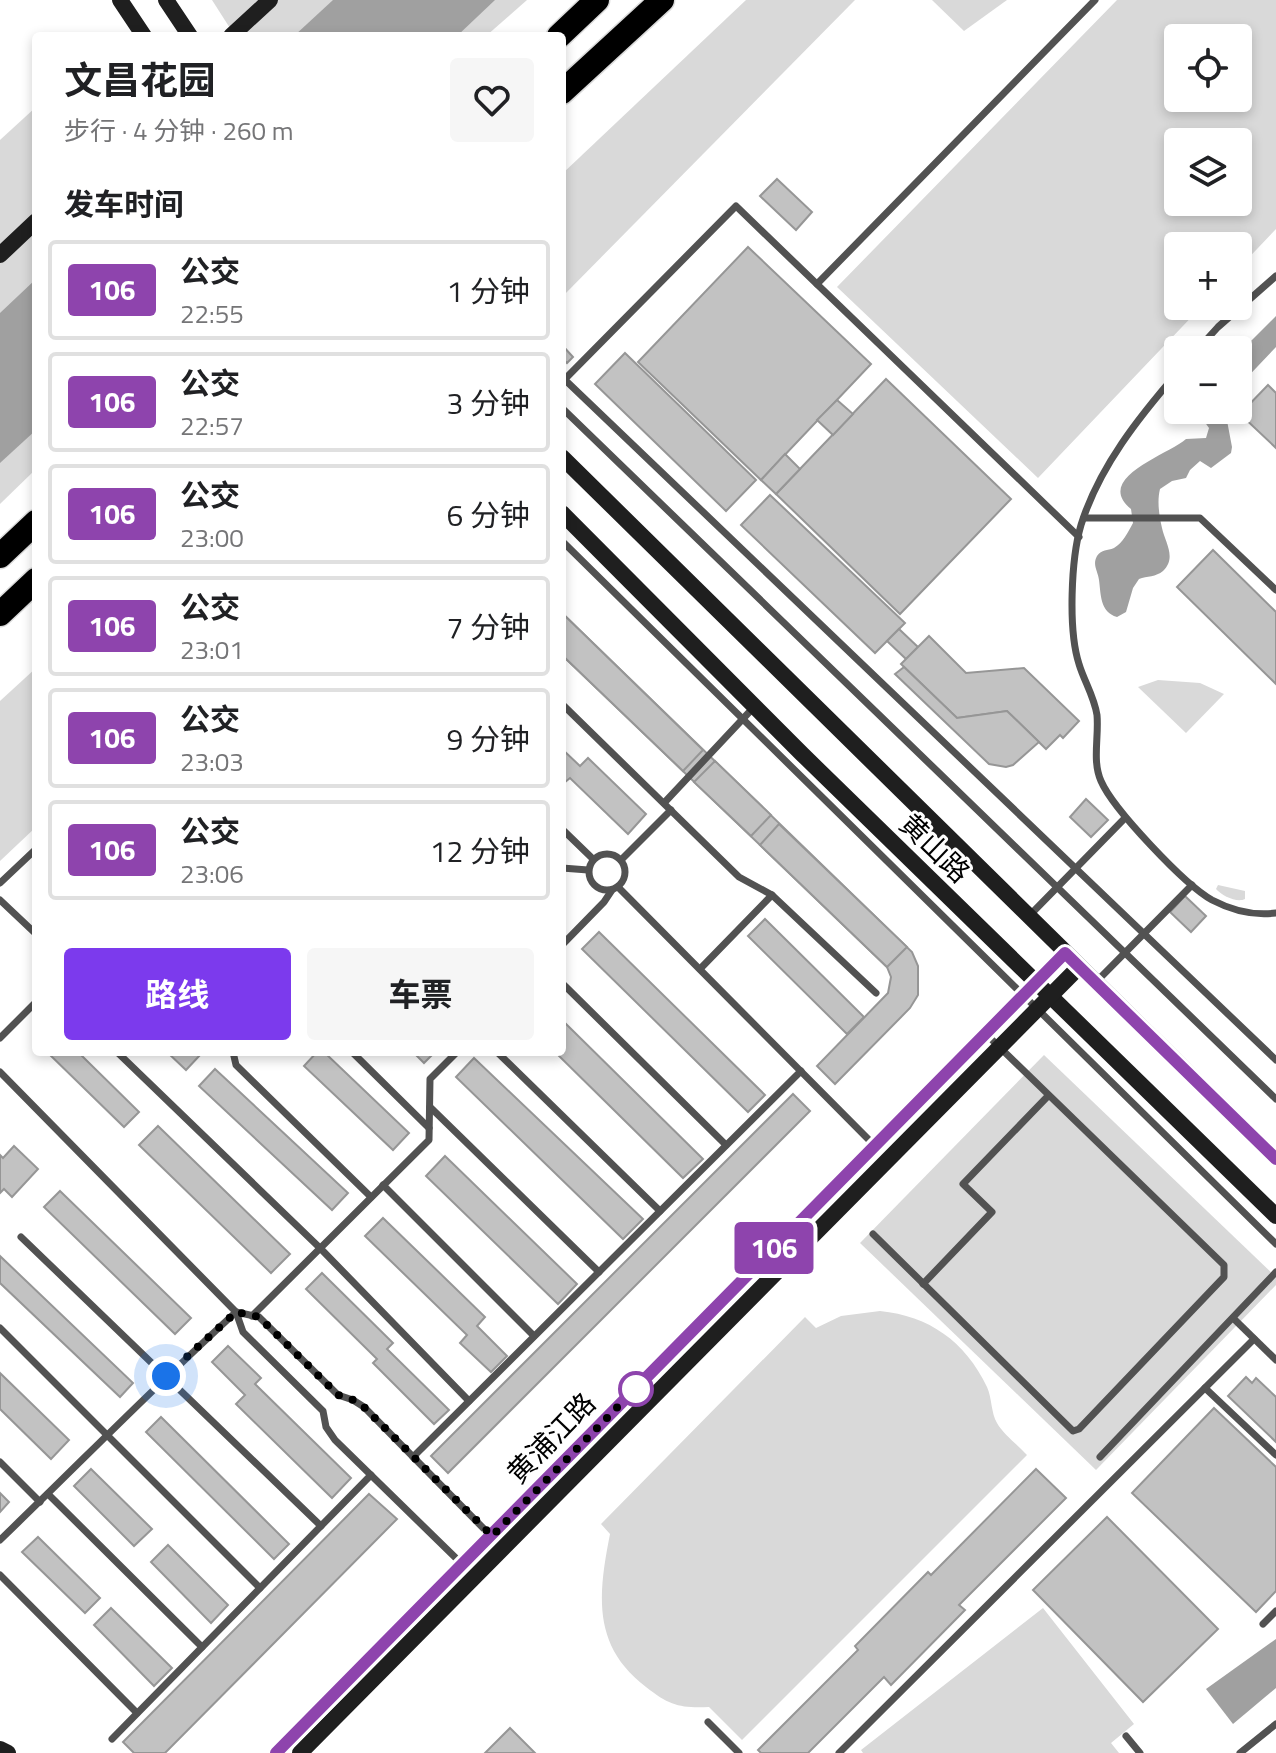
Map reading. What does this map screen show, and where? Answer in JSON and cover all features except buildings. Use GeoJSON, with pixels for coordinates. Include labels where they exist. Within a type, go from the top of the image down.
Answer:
{"type":"FeatureCollection","features":[{"type":"Feature","properties":{"kind":"highway"},"geometry":{"type":"LineString","coordinates":[[563,32],[597,0]]}},
{"type":"Feature","properties":{"kind":"highway"},"geometry":{"type":"LineString","coordinates":[[566,88],[662,0]]}},
{"type":"Feature","properties":{"kind":"highway"},"geometry":{"type":"LineString","coordinates":[[0,556],[32,526]]}},
{"type":"Feature","properties":{"kind":"highway"},"geometry":{"type":"LineString","coordinates":[[0,614],[32,584]]}},
{"type":"Feature","properties":{"kind":"street"},"geometry":{"type":"LineString","coordinates":[[120,0],[141,32]]}},
{"type":"Feature","properties":{"kind":"street"},"geometry":{"type":"LineString","coordinates":[[166,0],[187,32]]}},
{"type":"Feature","properties":{"kind":"street"},"geometry":{"type":"LineString","coordinates":[[235,32],[270,0]]}},
{"type":"Feature","properties":{"kind":"street"},"geometry":{"type":"LineString","coordinates":[[0,255],[32,225]]}},
{"type":"Feature","properties":{"kind":"street","name":"黄山路"},"geometry":{"type":"LineString","coordinates":[[566,461],[1276,1159]]}},
{"type":"Feature","properties":{"kind":"street","name":"黄山路"},"geometry":{"type":"LineString","coordinates":[[566,517],[754,707],[1276,1216]]}},
{"type":"Feature","properties":{"kind":"street","name":"黄浦江路"},"geometry":{"type":"LineString","coordinates":[[276,1753],[1065,953]]}},
{"type":"Feature","properties":{"kind":"street","name":"黄浦江路"},"geometry":{"type":"LineString","coordinates":[[300,1753],[1079,967]]}},
{"type":"Feature","properties":{"kind":"street"},"geometry":{"type":"LineString","coordinates":[[0,1749],[8,1753]]}},
{"type":"Feature","properties":{"kind":"lane"},"geometry":{"type":"LineString","coordinates":[[817,284],[1095,0]]}},
{"type":"Feature","properties":{"kind":"lane"},"geometry":{"type":"LineString","coordinates":[[566,375],[736,206],[1079,537]]}},
{"type":"Feature","properties":{"kind":"lane"},"geometry":{"type":"LineString","coordinates":[[1210,336],[1276,276]]}},
{"type":"Feature","properties":{"kind":"lane"},"geometry":{"type":"LineString","coordinates":[[566,381],[1276,1060]]}},
{"type":"Feature","properties":{"kind":"lane"},"geometry":{"type":"LineString","coordinates":[[1164,389],[1120,444],[1093,494],[1079,537],[1073,582],[1073,630],[1079,664],[1093,696],[1096,713],[1099,779],[1125,818],[1209,898],[1254,915],[1276,913]]}},
{"type":"Feature","properties":{"kind":"lane"},"geometry":{"type":"LineString","coordinates":[[566,412],[1276,1099]]}},
{"type":"Feature","properties":{"kind":"lane"},"geometry":{"type":"LineString","coordinates":[[1084,518],[1200,518],[1276,590]]}},
{"type":"Feature","properties":{"kind":"lane"},"geometry":{"type":"LineString","coordinates":[[566,545],[1276,1244]]}},
{"type":"Feature","properties":{"kind":"lane"},"geometry":{"type":"LineString","coordinates":[[664,803],[754,707]]}},
{"type":"Feature","properties":{"kind":"lane"},"geometry":{"type":"LineString","coordinates":[[566,708],[739,877],[772,895],[876,993]]}},
{"type":"Feature","properties":{"kind":"lane"},"geometry":{"type":"LineString","coordinates":[[621,860],[671,810]]}},
{"type":"Feature","properties":{"kind":"lane"},"geometry":{"type":"LineString","coordinates":[[1028,917],[1125,818]]}},
{"type":"Feature","properties":{"kind":"lane"},"geometry":{"type":"LineString","coordinates":[[566,833],[593,859]]}},
{"type":"Feature","properties":{"kind":"lane"},"geometry":{"type":"LineString","coordinates":[[0,883],[32,853]]}},
{"type":"Feature","properties":{"kind":"lane"},"geometry":{"type":"LineString","coordinates":[[566,941],[604,902],[615,888],[625,877],[621,860],[610,854],[593,859],[588,870],[595,886],[615,888],[874,1145]]}},
{"type":"Feature","properties":{"kind":"lane"},"geometry":{"type":"LineString","coordinates":[[566,868],[588,870]]}},
{"type":"Feature","properties":{"kind":"lane"},"geometry":{"type":"LineString","coordinates":[[1096,983],[1192,885]]}},
{"type":"Feature","properties":{"kind":"lane"},"geometry":{"type":"LineString","coordinates":[[700,969],[772,895]]}},
{"type":"Feature","properties":{"kind":"lane"},"geometry":{"type":"LineString","coordinates":[[0,900],[32,930]]}},
{"type":"Feature","properties":{"kind":"lane"},"geometry":{"type":"LineString","coordinates":[[566,987],[726,1145]]}},
{"type":"Feature","properties":{"kind":"lane"},"geometry":{"type":"LineString","coordinates":[[0,1038],[32,1006]]}},
{"type":"Feature","properties":{"kind":"lane"},"geometry":{"type":"LineString","coordinates":[[873,1234],[1073,1431],[1079,1429],[1224,1277],[1224,1265],[985,1033]]}},
{"type":"Feature","properties":{"kind":"lane"},"geometry":{"type":"LineString","coordinates":[[121,1056],[320,1248],[469,1401]]}},
{"type":"Feature","properties":{"kind":"lane"},"geometry":{"type":"LineString","coordinates":[[234,1056],[236,1065],[371,1197]]}},
{"type":"Feature","properties":{"kind":"lane"},"geometry":{"type":"LineString","coordinates":[[356,1056],[429,1128]]}},
{"type":"Feature","properties":{"kind":"lane"},"geometry":{"type":"LineString","coordinates":[[252,1316],[429,1140],[430,1079],[453,1056]]}},
{"type":"Feature","properties":{"kind":"lane"},"geometry":{"type":"LineString","coordinates":[[501,1056],[660,1211]]}},
{"type":"Feature","properties":{"kind":"lane"},"geometry":{"type":"LineString","coordinates":[[413,1457],[801,1071]]}},
{"type":"Feature","properties":{"kind":"lane"},"geometry":{"type":"LineString","coordinates":[[0,1072],[236,1312],[243,1332],[323,1411],[326,1427],[335,1440],[463,1565]]}},
{"type":"Feature","properties":{"kind":"lane"},"geometry":{"type":"LineString","coordinates":[[923,1284],[992,1212],[963,1184],[1048,1096]]}},
{"type":"Feature","properties":{"kind":"lane"},"geometry":{"type":"LineString","coordinates":[[430,1107],[599,1272]]}},
{"type":"Feature","properties":{"kind":"lane"},"geometry":{"type":"LineString","coordinates":[[383,1185],[534,1336]]}},
{"type":"Feature","properties":{"kind":"lane"},"geometry":{"type":"LineString","coordinates":[[21,1237],[321,1526]]}},
{"type":"Feature","properties":{"kind":"lane"},"geometry":{"type":"LineString","coordinates":[[1100,1457],[1276,1272]]}},
{"type":"Feature","properties":{"kind":"lane"},"geometry":{"type":"LineString","coordinates":[[236,1312],[259,1317],[338,1395],[364,1407],[492,1536]]}},
{"type":"Feature","properties":{"kind":"lane"},"geometry":{"type":"LineString","coordinates":[[0,1540],[166,1376],[236,1312]]}},
{"type":"Feature","properties":{"kind":"lane"},"geometry":{"type":"LineString","coordinates":[[1233,1318],[1276,1360]]}},
{"type":"Feature","properties":{"kind":"lane"},"geometry":{"type":"LineString","coordinates":[[0,1328],[260,1588]]}},
{"type":"Feature","properties":{"kind":"lane"},"geometry":{"type":"LineString","coordinates":[[840,1753],[1254,1339]]}},
{"type":"Feature","properties":{"kind":"lane"},"geometry":{"type":"LineString","coordinates":[[1205,1388],[1276,1455]]}},
{"type":"Feature","properties":{"kind":"lane"},"geometry":{"type":"LineString","coordinates":[[0,1462],[40,1502]]}},
{"type":"Feature","properties":{"kind":"lane"},"geometry":{"type":"LineString","coordinates":[[112,1739],[371,1475]]}},
{"type":"Feature","properties":{"kind":"lane"},"geometry":{"type":"LineString","coordinates":[[48,1494],[202,1647]]}},
{"type":"Feature","properties":{"kind":"lane"},"geometry":{"type":"LineString","coordinates":[[0,1575],[137,1713]]}},
{"type":"Feature","properties":{"kind":"lane"},"geometry":{"type":"LineString","coordinates":[[1263,1624],[1276,1611]]}},
{"type":"Feature","properties":{"kind":"lane"},"geometry":{"type":"LineString","coordinates":[[708,1722],[739,1753]]}},
{"type":"Feature","properties":{"kind":"lane"},"geometry":{"type":"LineString","coordinates":[[1240,1753],[1276,1724]]}},
{"type":"Feature","properties":{"kind":"lane"},"geometry":{"type":"LineString","coordinates":[[1126,1736],[1140,1753]]}},
{"type":"Feature","properties":{"kind":"shaded area"},"geometry":{"type":"Polygon","coordinates":[[[212,0],[527,0],[491,32],[232,32],[212,0]]]}},
{"type":"Feature","properties":{"kind":"shaded area"},"geometry":{"type":"Polygon","coordinates":[[[333,0],[495,0],[461,32],[298,32],[333,0]]]}},
{"type":"Feature","properties":{"kind":"shaded area"},"geometry":{"type":"Polygon","coordinates":[[[746,0],[855,0],[566,293],[566,170],[746,0]]]}},
{"type":"Feature","properties":{"kind":"shaded area"},"geometry":{"type":"Polygon","coordinates":[[[932,0],[1007,0],[964,31],[932,0]]]}},
{"type":"Feature","properties":{"kind":"shaded area"},"geometry":{"type":"Polygon","coordinates":[[[1117,0],[1276,0],[1276,229],[1252,254],[1252,232],[1164,232],[1164,320],[1189,320],[1173,336],[1164,336],[1164,346],[1038,478],[837,287],[1117,0]]]}},
{"type":"Feature","properties":{"kind":"shaded area"},"geometry":{"type":"Polygon","coordinates":[[[32,111],[32,473],[0,504],[0,140],[32,111]]]}},
{"type":"Feature","properties":{"kind":"shaded area"},"geometry":{"type":"Polygon","coordinates":[[[32,283],[32,434],[0,463],[0,313],[32,283]]]}},
{"type":"Feature","properties":{"kind":"shaded area"},"geometry":{"type":"Polygon","coordinates":[[[1276,316],[1276,347],[1252,372],[1252,340],[1276,316]]]}},
{"type":"Feature","properties":{"kind":"shaded area"},"geometry":{"type":"Polygon","coordinates":[[[1206,424],[1228,424],[1231,453],[1211,468],[1200,461],[1186,478],[1172,481],[1160,489],[1159,513],[1169,561],[1160,573],[1139,579],[1126,612],[1117,617],[1111,615],[1102,602],[1095,562],[1101,552],[1120,543],[1133,523],[1131,509],[1122,498],[1121,487],[1138,468],[1186,439],[1206,438],[1209,428],[1206,424]]]}},
{"type":"Feature","properties":{"kind":"shaded area"},"geometry":{"type":"Polygon","coordinates":[[[32,672],[32,831],[0,861],[0,701],[32,672]]]}},
{"type":"Feature","properties":{"kind":"shaded area"},"geometry":{"type":"Polygon","coordinates":[[[1158,680],[1200,683],[1224,694],[1186,733],[1138,687],[1158,680]]]}},
{"type":"Feature","properties":{"kind":"shaded area"},"geometry":{"type":"Polygon","coordinates":[[[1218,885],[1245,891],[1245,899],[1226,896],[1216,889],[1218,885]]]}},
{"type":"Feature","properties":{"kind":"shaded area"},"geometry":{"type":"Polygon","coordinates":[[[1044,1055],[1276,1277],[1276,1285],[1096,1470],[860,1243],[1044,1055]]]}},
{"type":"Feature","properties":{"kind":"shaded area"},"geometry":{"type":"Polygon","coordinates":[[[880,1311],[930,1325],[956,1344],[968,1356],[987,1387],[997,1423],[1027,1455],[742,1740],[709,1707],[676,1704],[654,1693],[628,1671],[616,1654],[603,1618],[603,1578],[610,1534],[601,1524],[805,1317],[816,1328],[841,1316],[880,1311]]]}},
{"type":"Feature","properties":{"kind":"shaded area"},"geometry":{"type":"Polygon","coordinates":[[[1043,1608],[1134,1724],[1111,1743],[1119,1753],[863,1753],[861,1750],[1043,1608]]]}},
{"type":"Feature","properties":{"kind":"shaded area"},"geometry":{"type":"Polygon","coordinates":[[[1276,1639],[1276,1688],[1233,1724],[1206,1689],[1276,1639]]]}},
{"type":"Feature","properties":{"kind":"bus line","name":"106"},"geometry":{"type":"LineString","coordinates":[[276,1753],[1065,953],[1276,1159]]}},
{"type":"Feature","properties":{"kind":"route"},"geometry":{"type":"LineString","coordinates":[[166,1376],[236,1312],[259,1317],[338,1395],[364,1407],[492,1536],[640,1384],[636,1389]]}}]}
